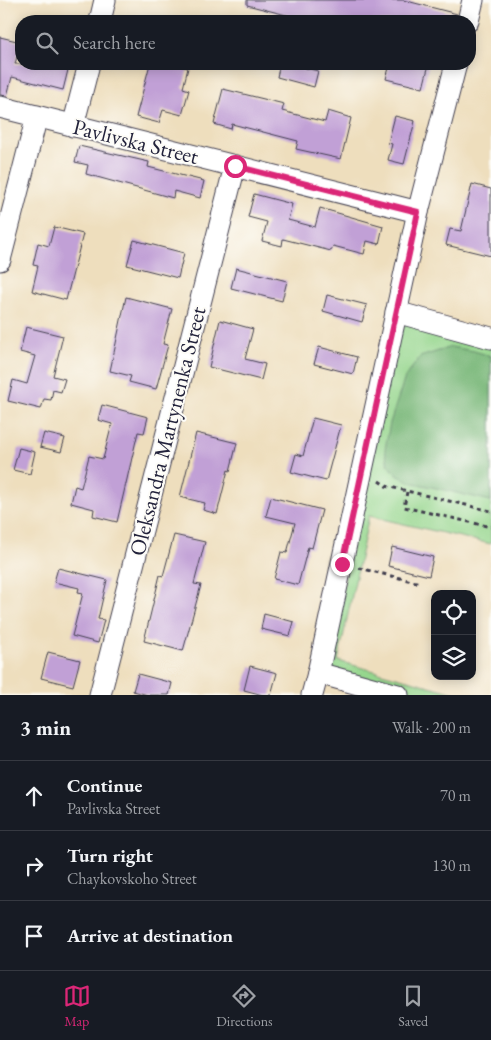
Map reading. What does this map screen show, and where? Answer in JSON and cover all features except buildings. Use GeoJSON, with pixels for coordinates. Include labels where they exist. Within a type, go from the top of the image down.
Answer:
{"type":"FeatureCollection","features":[{"type":"Feature","properties":{"kind":"street"},"geometry":{"type":"LineString","coordinates":[[101,15],[105,0]]}},
{"type":"Feature","properties":{"kind":"street"},"geometry":{"type":"LineString","coordinates":[[469,15],[473,0]]}},
{"type":"Feature","properties":{"kind":"street"},"geometry":{"type":"LineString","coordinates":[[73,126],[87,70]]}},
{"type":"Feature","properties":{"kind":"street"},"geometry":{"type":"LineString","coordinates":[[312,695],[418,212],[454,70]]}},
{"type":"Feature","properties":{"kind":"street","name":"Pavlivska Street"},"geometry":{"type":"LineString","coordinates":[[0,107],[418,212]]}},
{"type":"Feature","properties":{"kind":"street"},"geometry":{"type":"LineString","coordinates":[[0,260],[36,116]]}},
{"type":"Feature","properties":{"kind":"street","name":"Oleksandra Martynenka Street"},"geometry":{"type":"LineString","coordinates":[[100,695],[235,166]]}},
{"type":"Feature","properties":{"kind":"street"},"geometry":{"type":"LineString","coordinates":[[396,312],[491,338]]}},
{"type":"Feature","properties":{"kind":"street"},"geometry":{"type":"LineString","coordinates":[[318,673],[398,695]]}},
{"type":"Feature","properties":{"kind":"path"},"geometry":{"type":"LineString","coordinates":[[362,468],[386,486],[491,511]]}},
{"type":"Feature","properties":{"kind":"path"},"geometry":{"type":"LineString","coordinates":[[407,492],[404,507],[491,527]]}},
{"type":"Feature","properties":{"kind":"path"},"geometry":{"type":"LineString","coordinates":[[342,564],[420,583]]}},
{"type":"Feature","properties":{"kind":"green space"},"geometry":{"type":"Polygon","coordinates":[[[401,319],[491,344],[491,544],[369,516],[338,661],[462,695],[417,695],[325,670],[401,319]]]}},
{"type":"Feature","properties":{"kind":"green space"},"geometry":{"type":"Polygon","coordinates":[[[451,347],[491,356],[491,501],[410,482],[397,475],[388,465],[385,449],[390,423],[405,377],[420,357],[451,347]]]}},
{"type":"Feature","properties":{"kind":"route"},"geometry":{"type":"LineString","coordinates":[[235,166],[418,212],[342,564]]}}]}
